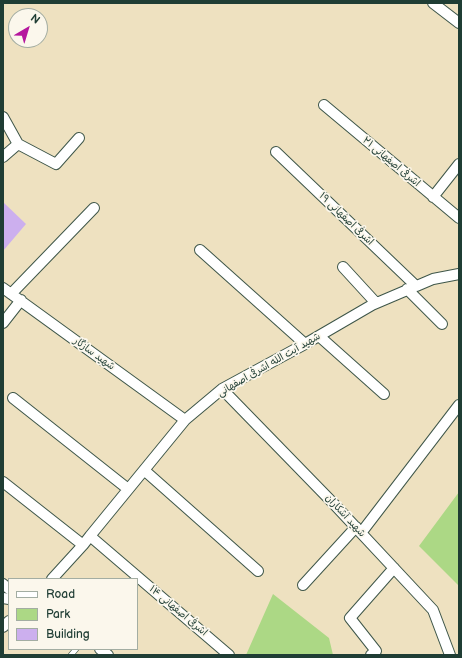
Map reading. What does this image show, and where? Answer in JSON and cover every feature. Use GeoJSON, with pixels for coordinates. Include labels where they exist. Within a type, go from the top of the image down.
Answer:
{"type":"FeatureCollection","features":[{"type":"Feature","properties":{"kind":"street"},"geometry":{"type":"LineString","coordinates":[[433,3],[459,23]]}},
{"type":"Feature","properties":{"kind":"street","name":"اشرفی اصفهانی ۲۱"},"geometry":{"type":"LineString","coordinates":[[324,105],[459,218]]}},
{"type":"Feature","properties":{"kind":"street"},"geometry":{"type":"LineString","coordinates":[[3,117],[18,144],[56,164],[79,138]]}},
{"type":"Feature","properties":{"kind":"street"},"geometry":{"type":"LineString","coordinates":[[3,157],[18,144]]}},
{"type":"Feature","properties":{"kind":"street","name":"اشرفی اصفهانی ۱۹"},"geometry":{"type":"LineString","coordinates":[[276,152],[412,288],[442,324]]}},
{"type":"Feature","properties":{"kind":"street"},"geometry":{"type":"LineString","coordinates":[[433,197],[459,164]]}},
{"type":"Feature","properties":{"kind":"street"},"geometry":{"type":"LineString","coordinates":[[7,291],[94,208]]}},
{"type":"Feature","properties":{"kind":"street"},"geometry":{"type":"LineString","coordinates":[[200,250],[305,344]]}},
{"type":"Feature","properties":{"kind":"street"},"geometry":{"type":"LineString","coordinates":[[343,267],[376,303]]}},
{"type":"Feature","properties":{"kind":"street","name":"شهید آیت الله اشرفی اصفهانی"},"geometry":{"type":"LineString","coordinates":[[53,578],[83,545],[185,420],[222,389],[376,303],[433,279],[459,274]]}},
{"type":"Feature","properties":{"kind":"street","name":"شهید سازگار"},"geometry":{"type":"LineString","coordinates":[[7,291],[185,420]]}},
{"type":"Feature","properties":{"kind":"street"},"geometry":{"type":"LineString","coordinates":[[3,323],[20,300]]}},
{"type":"Feature","properties":{"kind":"street"},"geometry":{"type":"LineString","coordinates":[[319,336],[384,394]]}},
{"type":"Feature","properties":{"kind":"street","name":"شهید آشکاران"},"geometry":{"type":"LineString","coordinates":[[222,389],[334,503],[433,610],[450,655]]}},
{"type":"Feature","properties":{"kind":"street"},"geometry":{"type":"LineString","coordinates":[[14,398],[128,489]]}},
{"type":"Feature","properties":{"kind":"street"},"geometry":{"type":"LineString","coordinates":[[303,585],[358,530],[459,405]]}},
{"type":"Feature","properties":{"kind":"street"},"geometry":{"type":"LineString","coordinates":[[144,470],[258,571]]}},
{"type":"Feature","properties":{"kind":"street"},"geometry":{"type":"LineString","coordinates":[[3,482],[83,545]]}},
{"type":"Feature","properties":{"kind":"street","name":"اشرفی اصفهانی ۱۴"},"geometry":{"type":"LineString","coordinates":[[90,536],[229,655]]}},
{"type":"Feature","properties":{"kind":"street"},"geometry":{"type":"LineString","coordinates":[[371,655],[376,651],[350,618],[394,568]]}},
{"type":"Feature","properties":{"kind":"green space"},"geometry":{"type":"Polygon","coordinates":[[[459,492],[459,586],[419,546],[459,492]]]}},
{"type":"Feature","properties":{"kind":"green space"},"geometry":{"type":"Polygon","coordinates":[[[273,594],[329,638],[333,655],[246,655],[273,594]]]}},
{"type":"Feature","properties":{"kind":"building"},"geometry":{"type":"Polygon","coordinates":[[[3,202],[26,224],[3,251],[3,202]]]}}]}
